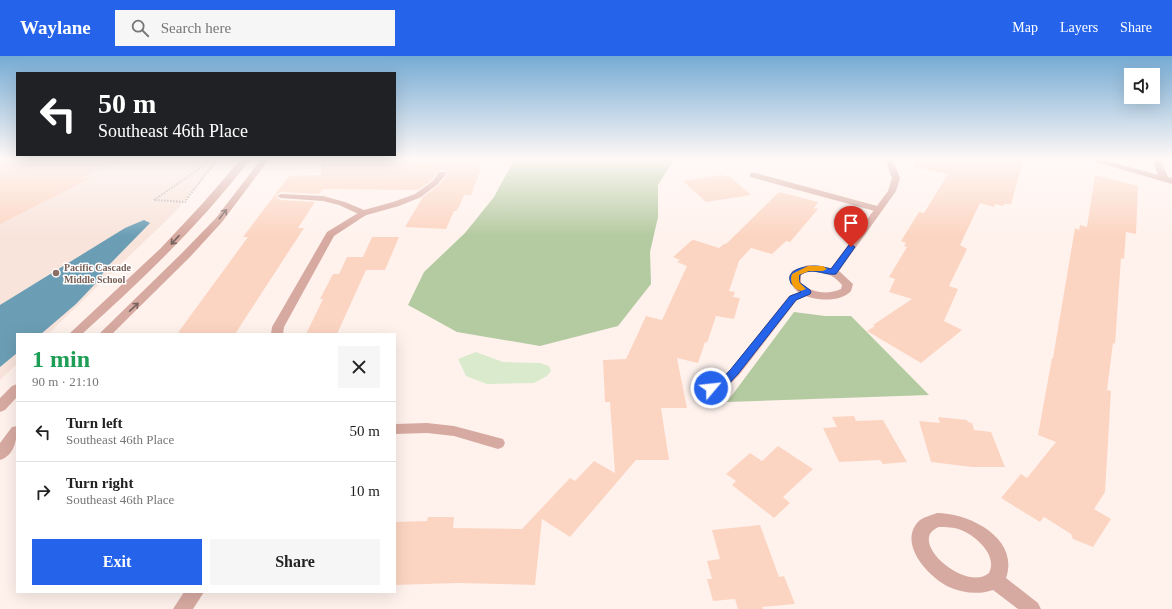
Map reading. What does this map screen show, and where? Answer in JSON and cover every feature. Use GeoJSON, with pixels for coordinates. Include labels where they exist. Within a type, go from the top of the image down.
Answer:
{"type":"FeatureCollection","features":[{"type":"Feature","properties":{"kind":"street"},"geometry":{"type":"LineString","coordinates":[[76,333],[168,248],[225,184]]}},
{"type":"Feature","properties":{"kind":"street"},"geometry":{"type":"LineString","coordinates":[[106,333],[141,301],[219,220],[246,184]]}},
{"type":"Feature","properties":{"kind":"street"},"geometry":{"type":"LineString","coordinates":[[834,272],[892,191],[894,184]]}},
{"type":"Feature","properties":{"kind":"street"},"geometry":{"type":"LineString","coordinates":[[277,333],[278,328],[330,234],[363,213]]}},
{"type":"Feature","properties":{"kind":"street"},"geometry":{"type":"LineString","coordinates":[[816,268],[834,272],[845,281],[847,286],[846,291],[841,294],[825,297],[807,292],[796,283],[794,278],[801,270],[816,268]]}},
{"type":"Feature","properties":{"kind":"street"},"geometry":{"type":"LineString","coordinates":[[0,407],[16,390]]}},
{"type":"Feature","properties":{"kind":"street"},"geometry":{"type":"LineString","coordinates":[[396,429],[427,428],[454,431],[498,443]]}},
{"type":"Feature","properties":{"kind":"street"},"geometry":{"type":"LineString","coordinates":[[0,454],[16,432]]}},
{"type":"Feature","properties":{"kind":"street"},"geometry":{"type":"LineString","coordinates":[[938,520],[951,520],[967,525],[981,533],[993,545],[1000,558],[1001,570],[996,580],[984,585],[970,585],[952,580],[938,570],[926,558],[920,545],[921,534],[927,525],[938,520]]}},
{"type":"Feature","properties":{"kind":"street"},"geometry":{"type":"LineString","coordinates":[[996,580],[1032,609]]}},
{"type":"Feature","properties":{"kind":"street"},"geometry":{"type":"LineString","coordinates":[[182,609],[194,593]]}},
{"type":"Feature","properties":{"kind":"lane"},"geometry":{"type":"LineString","coordinates":[[281,196],[329,198],[339,201],[363,213],[407,200],[425,191],[435,184]]}},
{"type":"Feature","properties":{"kind":"lane"},"geometry":{"type":"LineString","coordinates":[[785,184],[878,209]]}},
{"type":"Feature","properties":{"kind":"lane"},"geometry":{"type":"LineString","coordinates":[[711,388],[722,385],[735,372],[793,298],[807,292]]}},
{"type":"Feature","properties":{"kind":"path"},"geometry":{"type":"LineString","coordinates":[[177,184],[154,200],[185,202],[199,184]]}},
{"type":"Feature","properties":{"kind":"shaded area","name":"Pacific Cascade Middle School"},"geometry":{"type":"Polygon","coordinates":[[[0,184],[199,184],[175,212],[49,333],[16,333],[16,365],[0,380],[0,184]]]}},
{"type":"Feature","properties":{"kind":"green space"},"geometry":{"type":"Polygon","coordinates":[[[501,184],[659,184],[658,217],[650,252],[651,284],[618,326],[540,346],[457,332],[408,305],[424,272],[465,233],[494,197],[501,184]]]}},
{"type":"Feature","properties":{"kind":"green space"},"geometry":{"type":"Polygon","coordinates":[[[794,312],[825,316],[851,316],[929,395],[727,402],[794,312]]]}},
{"type":"Feature","properties":{"kind":"green space"},"geometry":{"type":"Polygon","coordinates":[[[476,352],[503,362],[540,363],[549,366],[551,371],[547,376],[534,383],[487,384],[466,376],[458,359],[476,352]]]}},
{"type":"Feature","properties":{"kind":"water"},"geometry":{"type":"Polygon","coordinates":[[[144,220],[150,223],[108,266],[96,283],[76,304],[42,333],[16,333],[16,354],[0,367],[0,305],[125,228],[144,220]]]}},
{"type":"Feature","properties":{"kind":"building"},"geometry":{"type":"Polygon","coordinates":[[[0,184],[80,184],[0,224],[0,184]]]}},
{"type":"Feature","properties":{"kind":"building"},"geometry":{"type":"Polygon","coordinates":[[[283,184],[427,184],[418,190],[323,189],[319,194],[281,192],[276,195],[276,197],[281,200],[315,202],[298,228],[304,228],[236,333],[178,333],[248,237],[243,237],[283,184]]]}},
{"type":"Feature","properties":{"kind":"building"},"geometry":{"type":"Polygon","coordinates":[[[475,184],[471,195],[464,195],[459,207],[456,211],[454,211],[446,229],[405,227],[423,197],[439,185],[475,184]]]}},
{"type":"Feature","properties":{"kind":"building"},"geometry":{"type":"Polygon","coordinates":[[[686,184],[738,184],[751,195],[706,202],[686,184]]]}},
{"type":"Feature","properties":{"kind":"building"},"geometry":{"type":"Polygon","coordinates":[[[942,184],[1017,184],[1011,204],[1004,204],[1003,206],[995,204],[994,207],[980,203],[960,245],[967,249],[949,286],[958,289],[944,321],[962,330],[921,363],[867,331],[875,326],[873,325],[912,299],[889,292],[895,279],[889,277],[907,247],[904,246],[906,243],[901,241],[919,212],[924,213],[942,184]]]}},
{"type":"Feature","properties":{"kind":"building"},"geometry":{"type":"Polygon","coordinates":[[[1094,184],[1129,184],[1138,186],[1136,234],[1126,232],[1124,259],[1121,258],[1115,344],[1113,343],[1107,390],[1111,391],[1105,492],[1094,509],[1111,519],[1093,547],[1073,539],[1071,534],[1044,517],[1040,522],[1001,498],[1021,474],[1027,478],[1056,442],[1038,435],[1053,358],[1075,228],[1079,230],[1080,225],[1087,227],[1094,184]]]}},
{"type":"Feature","properties":{"kind":"building"},"geometry":{"type":"Polygon","coordinates":[[[779,192],[818,202],[814,208],[818,209],[790,242],[786,241],[772,254],[751,248],[739,261],[729,291],[735,292],[733,297],[740,298],[734,319],[716,316],[707,343],[705,342],[698,363],[677,358],[687,408],[661,408],[669,460],[636,460],[570,537],[542,519],[535,585],[457,583],[396,585],[396,522],[427,521],[428,517],[454,517],[453,528],[522,529],[570,478],[575,481],[594,461],[615,473],[610,402],[605,402],[603,360],[626,359],[646,316],[662,320],[687,266],[677,262],[680,260],[673,257],[694,240],[719,248],[726,244],[779,192]]]}},
{"type":"Feature","properties":{"kind":"building"},"geometry":{"type":"Polygon","coordinates":[[[372,237],[399,237],[385,270],[366,270],[337,333],[306,333],[323,299],[320,299],[333,274],[339,274],[347,257],[363,257],[372,237]]]}},
{"type":"Feature","properties":{"kind":"building"},"geometry":{"type":"Polygon","coordinates":[[[854,416],[856,421],[883,420],[907,462],[883,464],[880,460],[839,462],[823,428],[837,427],[832,417],[854,416]]]}},
{"type":"Feature","properties":{"kind":"building"},"geometry":{"type":"Polygon","coordinates":[[[938,417],[967,420],[968,422],[972,423],[974,430],[991,432],[1005,467],[972,467],[931,462],[919,421],[940,423],[938,417]]]}},
{"type":"Feature","properties":{"kind":"building"},"geometry":{"type":"Polygon","coordinates":[[[778,446],[813,469],[783,497],[790,503],[774,518],[732,485],[736,481],[726,474],[750,453],[762,461],[778,446]]]}},
{"type":"Feature","properties":{"kind":"building"},"geometry":{"type":"Polygon","coordinates":[[[760,525],[779,577],[784,576],[795,604],[762,607],[763,609],[738,609],[735,599],[713,601],[707,579],[712,579],[707,561],[720,559],[712,530],[760,525]]]}},
{"type":"Feature","properties":{"kind":"slow traffic"},"geometry":{"type":"LineString","coordinates":[[801,289],[794,278],[796,274],[801,270],[808,268],[823,269]]}},
{"type":"Feature","properties":{"kind":"place","name":"Pacific Cascade Middle School"},"geometry":{"type":"Point","coordinates":[56,273]}},
{"type":"Feature","properties":{"kind":"route"},"geometry":{"type":"LineString","coordinates":[[711,388],[722,385],[735,372],[793,298],[807,292],[800,288],[796,283],[794,278],[796,274],[801,270],[808,268],[825,269],[834,272],[851,247]]}}]}
